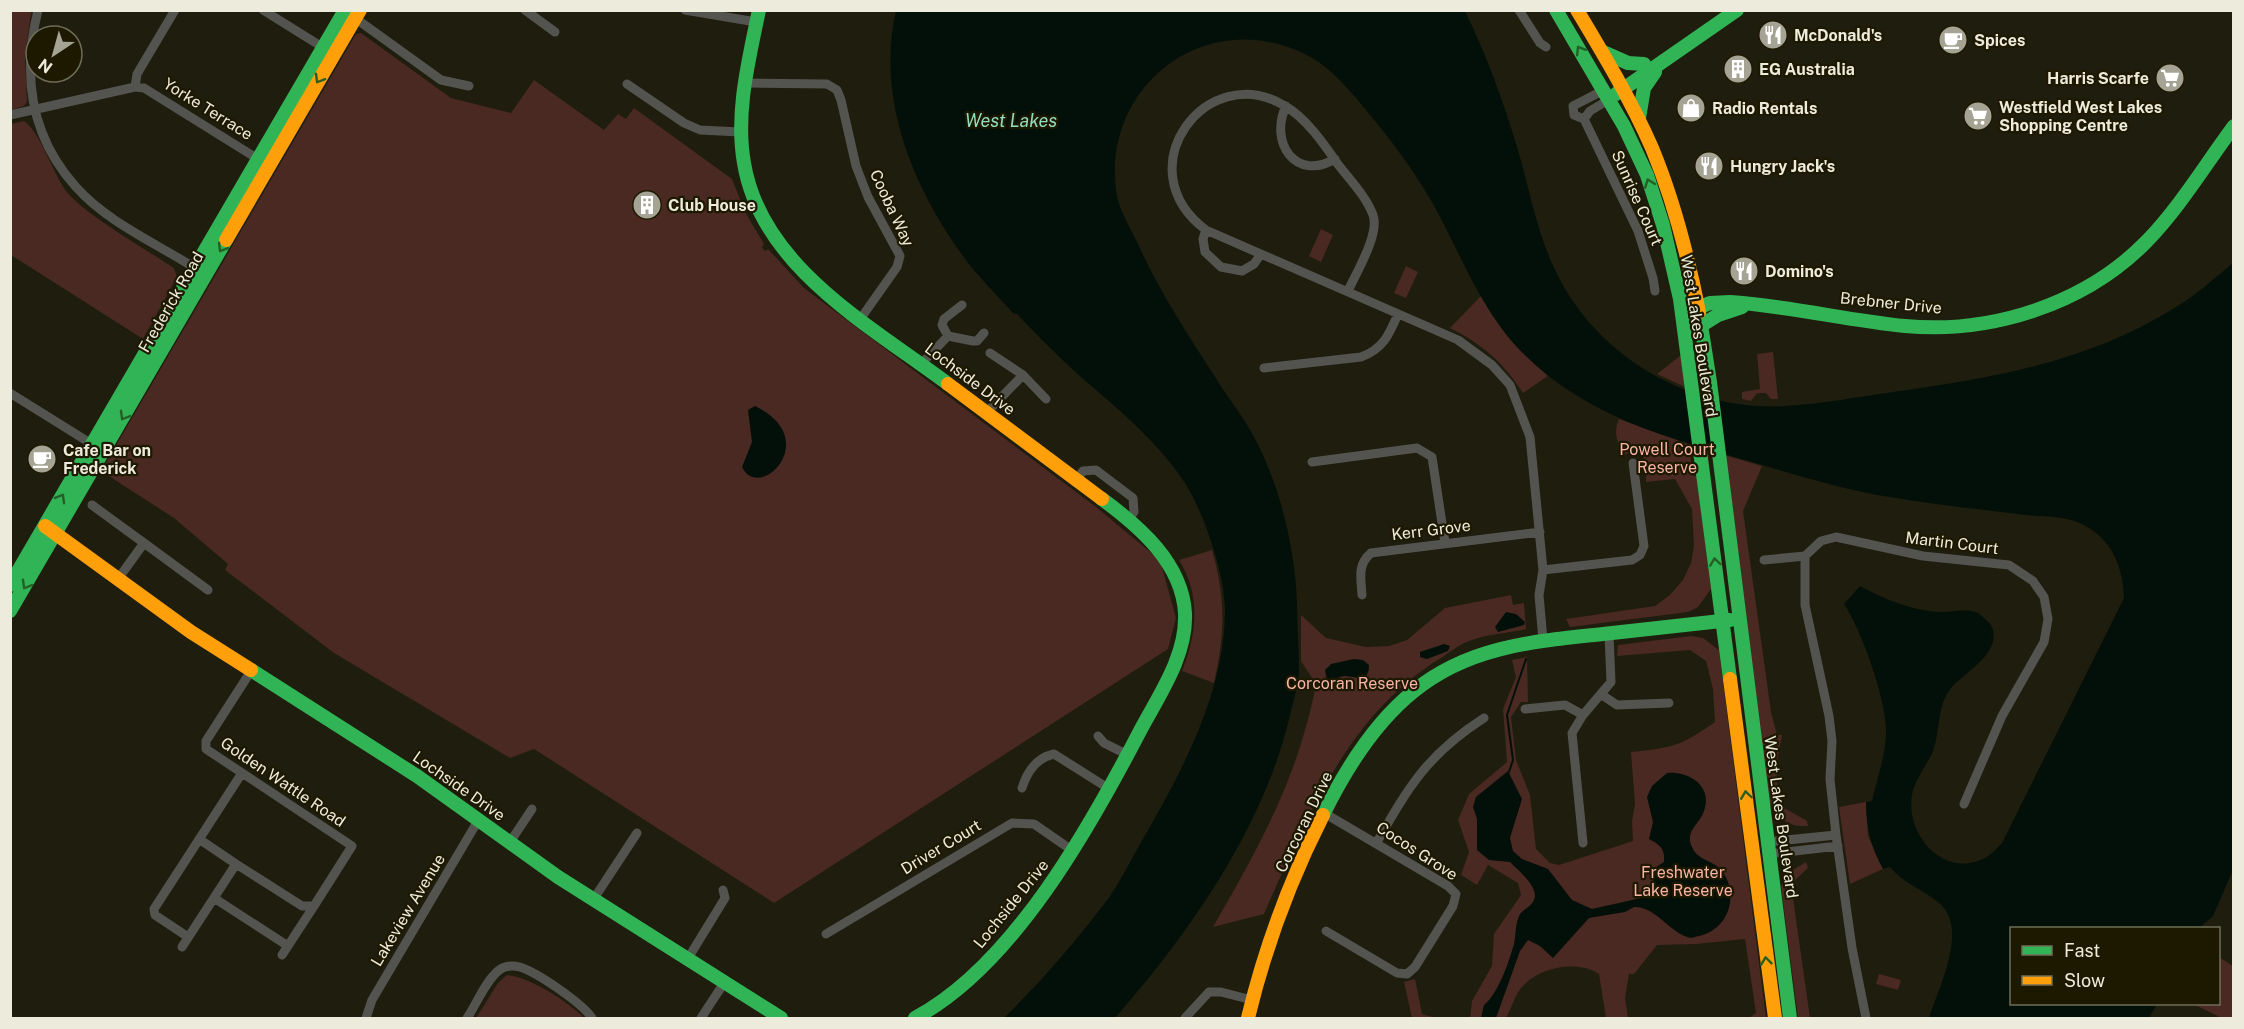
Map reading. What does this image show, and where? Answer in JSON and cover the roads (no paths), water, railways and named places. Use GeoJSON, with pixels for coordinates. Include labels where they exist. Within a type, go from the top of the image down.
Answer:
{"type":"FeatureCollection","features":[{"type":"Feature","properties":{"kind":"street"},"geometry":{"type":"LineString","coordinates":[[38,10],[29,48],[29,75],[35,109],[55,157],[76,187],[123,224],[200,272]]}},
{"type":"Feature","properties":{"kind":"street"},"geometry":{"type":"LineString","coordinates":[[135,87],[137,75],[175,10]]}},
{"type":"Feature","properties":{"kind":"street"},"geometry":{"type":"LineString","coordinates":[[263,10],[328,51]]}},
{"type":"Feature","properties":{"kind":"street"},"geometry":{"type":"LineString","coordinates":[[525,10],[555,32]]}},
{"type":"Feature","properties":{"kind":"street"},"geometry":{"type":"LineString","coordinates":[[685,10],[758,16]]}},
{"type":"Feature","properties":{"kind":"street"},"geometry":{"type":"LineString","coordinates":[[1519,10],[1540,43],[1546,47]]}},
{"type":"Feature","properties":{"kind":"street","name":"West Lakes Boulevard"},"geometry":{"type":"LineString","coordinates":[[1556,10],[1607,94],[1632,142],[1655,200],[1680,298],[1775,1018]]}},
{"type":"Feature","properties":{"kind":"street","name":"West Lakes Boulevard"},"geometry":{"type":"LineString","coordinates":[[1577,10],[1639,120],[1665,182],[1683,236],[1694,281],[1710,382],[1719,472],[1790,1018]]}},
{"type":"Feature","properties":{"kind":"street"},"geometry":{"type":"LineString","coordinates":[[1621,85],[1644,64],[1722,10]]}},
{"type":"Feature","properties":{"kind":"street"},"geometry":{"type":"LineString","coordinates":[[1607,94],[1659,65],[1737,10]]}},
{"type":"Feature","properties":{"kind":"street"},"geometry":{"type":"LineString","coordinates":[[353,13],[441,80],[469,86]]}},
{"type":"Feature","properties":{"kind":"street","name":"Frederick Road"},"geometry":{"type":"LineString","coordinates":[[200,272],[258,159],[353,13]]}},
{"type":"Feature","properties":{"kind":"street","name":"Lochside Drive"},"geometry":{"type":"LineString","coordinates":[[758,16],[744,83],[740,132],[742,157],[752,198],[776,242],[806,275],[1129,519],[1164,557],[1185,612],[1184,638],[1170,673],[1111,790],[1073,851],[1034,907],[1004,942],[956,992],[915,1018]]}},
{"type":"Feature","properties":{"kind":"street","name":"Frederick Road"},"geometry":{"type":"LineString","coordinates":[[10,611],[50,530],[328,51]]}},
{"type":"Feature","properties":{"kind":"street"},"geometry":{"type":"LineString","coordinates":[[1601,51],[1623,62],[1644,64]]}},
{"type":"Feature","properties":{"kind":"street"},"geometry":{"type":"LineString","coordinates":[[1639,120],[1640,101],[1644,88],[1659,65]]}},
{"type":"Feature","properties":{"kind":"street","name":"Cooba Way"},"geometry":{"type":"LineString","coordinates":[[744,83],[827,84],[837,90],[842,100],[856,166],[868,197],[900,256],[897,267],[861,318]]}},
{"type":"Feature","properties":{"kind":"street"},"geometry":{"type":"LineString","coordinates":[[627,84],[684,123],[700,130],[740,132]]}},
{"type":"Feature","properties":{"kind":"street","name":"Yorke Terrace"},"geometry":{"type":"LineString","coordinates":[[10,115],[135,87],[144,88],[258,159]]}},
{"type":"Feature","properties":{"kind":"street","name":"Sunrise Court"},"geometry":{"type":"LineString","coordinates":[[1607,94],[1586,110],[1638,231],[1655,291]]}},
{"type":"Feature","properties":{"kind":"street"},"geometry":{"type":"LineString","coordinates":[[1348,291],[1374,235],[1374,216],[1335,159],[1301,119],[1286,106],[1267,98],[1247,95],[1231,96],[1217,100],[1203,110],[1181,134],[1171,167],[1172,185],[1188,215],[1206,230],[1467,345],[1492,365],[1510,386],[1530,437],[1543,570],[1539,595],[1543,640]]}},
{"type":"Feature","properties":{"kind":"street"},"geometry":{"type":"LineString","coordinates":[[1286,106],[1279,121],[1278,131],[1288,153],[1299,163],[1316,167],[1335,159]]}},
{"type":"Feature","properties":{"kind":"street","name":"Brebner Drive"},"geometry":{"type":"LineString","coordinates":[[1699,306],[1732,301],[1925,327],[1971,324],[2017,316],[2046,306],[2104,278],[2146,243],[2171,214],[2234,126]]}},
{"type":"Feature","properties":{"kind":"street"},"geometry":{"type":"LineString","coordinates":[[1206,230],[1203,247],[1210,260],[1221,267],[1242,271],[1262,254]]}},
{"type":"Feature","properties":{"kind":"street"},"geometry":{"type":"LineString","coordinates":[[1694,281],[1710,295],[1732,301]]}},
{"type":"Feature","properties":{"kind":"street","name":"Brebner Drive"},"geometry":{"type":"LineString","coordinates":[[1702,325],[1723,313],[1753,304]]}},
{"type":"Feature","properties":{"kind":"street"},"geometry":{"type":"LineString","coordinates":[[948,336],[942,325],[944,319],[962,305]]}},
{"type":"Feature","properties":{"kind":"street"},"geometry":{"type":"LineString","coordinates":[[1688,364],[1694,347],[1692,311],[1699,306]]}},
{"type":"Feature","properties":{"kind":"street"},"geometry":{"type":"LineString","coordinates":[[1264,368],[1361,357],[1372,353],[1387,339],[1398,314]]}},
{"type":"Feature","properties":{"kind":"street"},"geometry":{"type":"LineString","coordinates":[[948,336],[977,341],[984,333]]}},
{"type":"Feature","properties":{"kind":"street"},"geometry":{"type":"LineString","coordinates":[[922,363],[948,336]]}},
{"type":"Feature","properties":{"kind":"street"},"geometry":{"type":"LineString","coordinates":[[990,353],[1023,375],[1046,399]]}},
{"type":"Feature","properties":{"kind":"street"},"geometry":{"type":"LineString","coordinates":[[987,412],[1023,375]]}},
{"type":"Feature","properties":{"kind":"street"},"geometry":{"type":"LineString","coordinates":[[10,393],[98,448]]}},
{"type":"Feature","properties":{"kind":"street"},"geometry":{"type":"LineString","coordinates":[[1312,462],[1417,448],[1426,451],[1432,457],[1445,543]]}},
{"type":"Feature","properties":{"kind":"street"},"geometry":{"type":"LineString","coordinates":[[1543,570],[1632,560],[1640,555],[1644,546],[1633,463]]}},
{"type":"Feature","properties":{"kind":"street"},"geometry":{"type":"LineString","coordinates":[[1077,479],[1083,471],[1096,470],[1133,498],[1134,513],[1129,519]]}},
{"type":"Feature","properties":{"kind":"street"},"geometry":{"type":"LineString","coordinates":[[92,506],[208,590]]}},
{"type":"Feature","properties":{"kind":"street","name":"Frederick Road"},"geometry":{"type":"LineString","coordinates":[[10,585],[50,530]]}},
{"type":"Feature","properties":{"kind":"street","name":"Lochside Drive"},"geometry":{"type":"LineString","coordinates":[[50,530],[251,671],[417,776],[593,900],[781,1018]]}},
{"type":"Feature","properties":{"kind":"street","name":"Kerr Grove"},"geometry":{"type":"LineString","coordinates":[[1362,595],[1360,570],[1363,560],[1371,553],[1540,531]]}},
{"type":"Feature","properties":{"kind":"street","name":"Martin Court"},"geometry":{"type":"LineString","coordinates":[[1806,556],[1821,541],[1836,537],[1923,556],[2009,565],[2033,581],[2044,597],[2048,619],[2044,642],[2002,716],[1964,804]]}},
{"type":"Feature","properties":{"kind":"street"},"geometry":{"type":"LineString","coordinates":[[118,579],[144,543]]}},
{"type":"Feature","properties":{"kind":"street"},"geometry":{"type":"LineString","coordinates":[[1764,560],[1806,556],[1804,579],[1809,628],[1830,716],[1832,741],[1830,779],[1836,835],[1866,1018]]}},
{"type":"Feature","properties":{"kind":"street"},"geometry":{"type":"LineString","coordinates":[[1723,620],[1738,620]]}},
{"type":"Feature","properties":{"kind":"street","name":"Corcoran Drive"},"geometry":{"type":"LineString","coordinates":[[1248,1018],[1281,909],[1324,813],[1374,731],[1412,692],[1440,673],[1496,648],[1543,640],[1609,635],[1723,620]]}},
{"type":"Feature","properties":{"kind":"street"},"geometry":{"type":"LineString","coordinates":[[1583,843],[1572,733],[1582,715],[1602,695],[1611,682],[1609,635]]}},
{"type":"Feature","properties":{"kind":"street","name":"Golden Wattle Road"},"geometry":{"type":"LineString","coordinates":[[251,671],[206,741],[206,749],[352,846],[314,906]]}},
{"type":"Feature","properties":{"kind":"street"},"geometry":{"type":"LineString","coordinates":[[1602,695],[1617,705],[1669,703]]}},
{"type":"Feature","properties":{"kind":"street"},"geometry":{"type":"LineString","coordinates":[[1739,748],[1742,750],[1747,747],[1744,709],[1748,695]]}},
{"type":"Feature","properties":{"kind":"street"},"geometry":{"type":"LineString","coordinates":[[1525,709],[1565,705],[1582,715]]}},
{"type":"Feature","properties":{"kind":"street"},"geometry":{"type":"LineString","coordinates":[[1377,842],[1420,772],[1459,734],[1484,718]]}},
{"type":"Feature","properties":{"kind":"street"},"geometry":{"type":"LineString","coordinates":[[1098,736],[1104,743],[1128,755]]}},
{"type":"Feature","properties":{"kind":"street"},"geometry":{"type":"LineString","coordinates":[[1022,788],[1030,770],[1045,756],[1054,754],[1111,790]]}},
{"type":"Feature","properties":{"kind":"street"},"geometry":{"type":"LineString","coordinates":[[188,938],[155,915],[154,909],[242,773]]}},
{"type":"Feature","properties":{"kind":"street"},"geometry":{"type":"LineString","coordinates":[[510,842],[532,809]]}},
{"type":"Feature","properties":{"kind":"street","name":"Cocos Grove"},"geometry":{"type":"LineString","coordinates":[[1324,813],[1377,842],[1448,886],[1456,894],[1453,906],[1415,968],[1407,974],[1397,973],[1326,931]]}},
{"type":"Feature","properties":{"kind":"street","name":"Lakeview Avenue"},"geometry":{"type":"LineString","coordinates":[[366,1018],[372,1000],[479,819]]}},
{"type":"Feature","properties":{"kind":"street","name":"Driver Court"},"geometry":{"type":"LineString","coordinates":[[826,934],[1012,823],[1034,824],[1073,851]]}},
{"type":"Feature","properties":{"kind":"street"},"geometry":{"type":"LineString","coordinates":[[593,900],[637,833]]}},
{"type":"Feature","properties":{"kind":"street"},"geometry":{"type":"LineString","coordinates":[[1754,853],[1768,848],[1836,835]]}},
{"type":"Feature","properties":{"kind":"street"},"geometry":{"type":"LineString","coordinates":[[199,839],[302,906],[314,906]]}},
{"type":"Feature","properties":{"kind":"street"},"geometry":{"type":"LineString","coordinates":[[1768,848],[1838,846]]}},
{"type":"Feature","properties":{"kind":"street"},"geometry":{"type":"LineString","coordinates":[[182,947],[236,864]]}},
{"type":"Feature","properties":{"kind":"street"},"geometry":{"type":"LineString","coordinates":[[687,960],[725,898],[723,890]]}},
{"type":"Feature","properties":{"kind":"street"},"geometry":{"type":"LineString","coordinates":[[213,898],[288,946]]}},
{"type":"Feature","properties":{"kind":"street"},"geometry":{"type":"LineString","coordinates":[[282,956],[314,906]]}},
{"type":"Feature","properties":{"kind":"street"},"geometry":{"type":"LineString","coordinates":[[467,1018],[497,972],[514,966],[522,968],[554,988],[585,1009],[592,1018]]}},
{"type":"Feature","properties":{"kind":"street"},"geometry":{"type":"LineString","coordinates":[[701,1018],[724,983]]}},
{"type":"Feature","properties":{"kind":"street"},"geometry":{"type":"LineString","coordinates":[[1185,1018],[1209,992],[1221,992],[1252,1000]]}},
{"type":"Feature","properties":{"kind":"water","name":"West Lakes"},"geometry":{"type":"Polygon","coordinates":[[[896,11],[1465,11],[1506,112],[1547,252],[1556,272],[1580,311],[1621,353],[1645,370],[1671,384],[1727,402],[1756,406],[1812,404],[1967,381],[2039,365],[2109,342],[2143,326],[2191,297],[2233,263],[2233,870],[2213,916],[2200,927],[2010,927],[2010,1005],[2156,1005],[2149,1018],[1929,1018],[1945,974],[1952,941],[1952,926],[1947,913],[1938,902],[1890,867],[1883,869],[1872,845],[1866,802],[1872,801],[1885,749],[1885,719],[1872,666],[1858,630],[1844,604],[1860,586],[1909,607],[1941,612],[1965,610],[1974,612],[1991,625],[1994,634],[1993,643],[1988,652],[1953,686],[1944,701],[1933,751],[1914,787],[1911,802],[1918,833],[1927,846],[1939,856],[1953,862],[1968,863],[1987,857],[2002,843],[2124,598],[2118,565],[2114,555],[2101,538],[2082,524],[2069,520],[1907,500],[1827,483],[1666,436],[1612,415],[1586,401],[1538,367],[1503,331],[1483,300],[1432,202],[1414,173],[1342,82],[1320,63],[1303,53],[1267,41],[1231,40],[1198,48],[1168,64],[1144,88],[1126,117],[1116,152],[1116,190],[1121,210],[1155,278],[1250,430],[1279,496],[1296,581],[1299,670],[1296,693],[1278,756],[1263,797],[1243,837],[1221,876],[1170,951],[1115,1018],[1004,1018],[1032,990],[1108,899],[1171,789],[1198,731],[1218,670],[1223,639],[1224,594],[1206,526],[1185,483],[1173,466],[1117,408],[1071,368],[1016,313],[1014,314],[975,271],[945,229],[928,200],[903,140],[895,108],[891,76],[891,43],[896,11]]]}},
{"type":"Feature","properties":{"kind":"water"},"geometry":{"type":"Polygon","coordinates":[[[755,406],[775,420],[784,435],[786,449],[781,462],[772,472],[761,477],[750,476],[742,467],[752,442],[748,410],[755,406]]]}},
{"type":"Feature","properties":{"kind":"water"},"geometry":{"type":"Polygon","coordinates":[[[1506,612],[1516,614],[1525,622],[1524,625],[1498,632],[1495,627],[1506,612]]]}},
{"type":"Feature","properties":{"kind":"water"},"geometry":{"type":"Polygon","coordinates":[[[1444,644],[1450,646],[1448,651],[1427,659],[1420,657],[1420,652],[1444,644]]]}},
{"type":"Feature","properties":{"kind":"water"},"geometry":{"type":"Polygon","coordinates":[[[1354,659],[1363,660],[1369,665],[1365,677],[1343,676],[1327,681],[1325,670],[1331,664],[1354,659]]]}},
{"type":"Feature","properties":{"kind":"water"},"geometry":{"type":"Polygon","coordinates":[[[1508,771],[1522,799],[1510,838],[1513,851],[1522,859],[1548,869],[1572,900],[1592,909],[1650,896],[1654,888],[1652,870],[1664,862],[1664,853],[1656,843],[1649,839],[1653,822],[1647,797],[1652,786],[1667,773],[1683,775],[1697,782],[1702,787],[1706,802],[1702,816],[1691,832],[1690,841],[1696,854],[1717,866],[1728,881],[1730,900],[1725,917],[1710,932],[1691,938],[1676,931],[1649,911],[1634,907],[1625,912],[1589,918],[1553,958],[1540,946],[1528,940],[1520,951],[1496,1018],[1481,1018],[1484,1005],[1494,993],[1506,968],[1514,944],[1519,916],[1533,902],[1535,895],[1529,881],[1510,862],[1489,860],[1477,850],[1477,819],[1473,807],[1476,797],[1508,771]]]}},
{"type":"Feature","properties":{"kind":"waterway"},"geometry":{"type":"LineString","coordinates":[[1509,772],[1513,760],[1507,715],[1526,659]]}},
{"type":"Feature","properties":{"kind":"place","name":"McDonald's"},"geometry":{"type":"Point","coordinates":[1773,35]}},
{"type":"Feature","properties":{"kind":"place","name":"Spices"},"geometry":{"type":"Point","coordinates":[1953,40]}},
{"type":"Feature","properties":{"kind":"place","name":"EG Australia"},"geometry":{"type":"Point","coordinates":[1738,69]}},
{"type":"Feature","properties":{"kind":"place","name":"Harris Scarfe"},"geometry":{"type":"Point","coordinates":[2170,78]}},
{"type":"Feature","properties":{"kind":"place","name":"Radio Rentals"},"geometry":{"type":"Point","coordinates":[1691,108]}},
{"type":"Feature","properties":{"kind":"place","name":"Westfield West Lakes Shopping Centre"},"geometry":{"type":"Point","coordinates":[1978,116]}},
{"type":"Feature","properties":{"kind":"place","name":"Hungry Jack's"},"geometry":{"type":"Point","coordinates":[1709,166]}},
{"type":"Feature","properties":{"kind":"place","name":"Club House"},"geometry":{"type":"Point","coordinates":[647,205]}},
{"type":"Feature","properties":{"kind":"place","name":"Domino's"},"geometry":{"type":"Point","coordinates":[1744,271]}},
{"type":"Feature","properties":{"kind":"place","name":"Cafe Bar on Frederick"},"geometry":{"type":"Point","coordinates":[42,459]}},
{"type":"Feature","properties":{"kind":"park label","name":"Powell Court Reserve"},"geometry":{"type":"Point","coordinates":[1667,458]}},
{"type":"Feature","properties":{"kind":"park label","name":"Corcoran Reserve"},"geometry":{"type":"Point","coordinates":[1352,683]}},
{"type":"Feature","properties":{"kind":"park label","name":"Freshwater Lake Reserve"},"geometry":{"type":"Point","coordinates":[1683,881]}}]}
